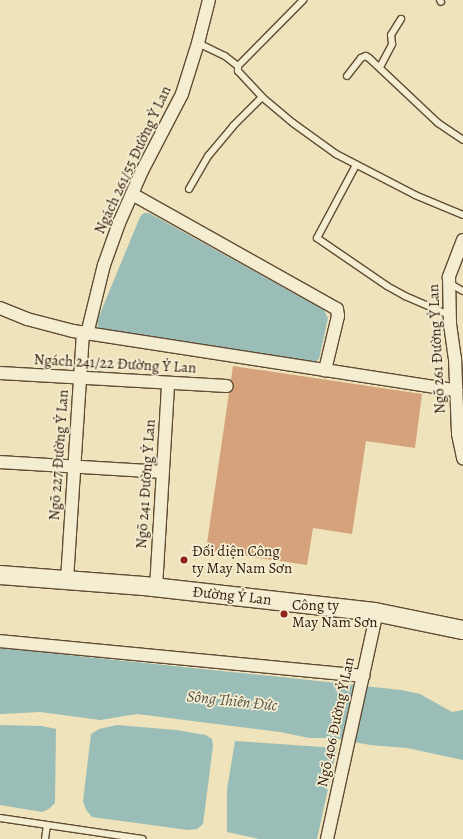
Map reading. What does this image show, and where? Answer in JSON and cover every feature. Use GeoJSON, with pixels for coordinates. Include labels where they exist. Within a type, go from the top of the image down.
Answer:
{"type":"FeatureCollection","features":[{"type":"Feature","properties":{"kind":"main road","name":"Đường Ỷ Lan"},"geometry":{"type":"LineString","coordinates":[[0,575],[156,588],[377,612],[463,630]]}},
{"type":"Feature","properties":{"kind":"street","name":"Ngách 261/55 Đường Ỷ Lan"},"geometry":{"type":"LineString","coordinates":[[85,333],[104,266],[119,223],[182,94],[198,43],[209,0]]}},
{"type":"Feature","properties":{"kind":"street"},"geometry":{"type":"LineString","coordinates":[[132,194],[337,309],[338,316],[325,370]]}},
{"type":"Feature","properties":{"kind":"street","name":"Ngõ 261 Đường Ỷ Lan"},"geometry":{"type":"LineString","coordinates":[[463,240],[448,277],[449,315],[458,353],[456,390],[458,434],[463,458]]}},
{"type":"Feature","properties":{"kind":"street"},"geometry":{"type":"LineString","coordinates":[[0,308],[27,319],[85,333],[456,390]]}},
{"type":"Feature","properties":{"kind":"street","name":"Ngõ 227 Đường Ỷ Lan"},"geometry":{"type":"LineString","coordinates":[[68,580],[80,378],[85,333]]}},
{"type":"Feature","properties":{"kind":"street","name":"Ngách 241/22 Đường Ỷ Lan"},"geometry":{"type":"LineString","coordinates":[[0,373],[227,386]]}},
{"type":"Feature","properties":{"kind":"street","name":"Ngõ 241 Đường Ỷ Lan"},"geometry":{"type":"LineString","coordinates":[[156,588],[168,383]]}},
{"type":"Feature","properties":{"kind":"street"},"geometry":{"type":"LineString","coordinates":[[0,462],[163,472]]}},
{"type":"Feature","properties":{"kind":"street","name":"Ngõ 406 Đường Ỷ Lan"},"geometry":{"type":"LineString","coordinates":[[327,839],[377,612]]}},
{"type":"Feature","properties":{"kind":"street"},"geometry":{"type":"LineString","coordinates":[[0,641],[363,676]]}},
{"type":"Feature","properties":{"kind":"lane"},"geometry":{"type":"LineString","coordinates":[[238,66],[303,0]]}},
{"type":"Feature","properties":{"kind":"lane"},"geometry":{"type":"LineString","coordinates":[[380,68],[392,44],[391,35],[401,19]]}},
{"type":"Feature","properties":{"kind":"lane"},"geometry":{"type":"LineString","coordinates":[[198,43],[213,49],[238,66],[238,71],[262,97],[336,154],[415,195],[463,215]]}},
{"type":"Feature","properties":{"kind":"lane"},"geometry":{"type":"LineString","coordinates":[[347,76],[363,57],[369,58],[438,123],[463,140]]}},
{"type":"Feature","properties":{"kind":"lane"},"geometry":{"type":"LineString","coordinates":[[189,189],[209,155],[233,126],[262,97]]}},
{"type":"Feature","properties":{"kind":"lane"},"geometry":{"type":"LineString","coordinates":[[356,165],[317,238],[363,271],[393,289],[449,315]]}},
{"type":"Feature","properties":{"kind":"lane"},"geometry":{"type":"LineString","coordinates":[[449,282],[463,291]]}},
{"type":"Feature","properties":{"kind":"lane"},"geometry":{"type":"LineString","coordinates":[[0,818],[142,839]]}},
{"type":"Feature","properties":{"kind":"lane"},"geometry":{"type":"LineString","coordinates":[[45,839],[47,825]]}},
{"type":"Feature","properties":{"kind":"water"},"geometry":{"type":"Polygon","coordinates":[[[144,213],[149,213],[324,310],[328,318],[319,359],[315,362],[310,362],[103,330],[98,327],[97,321],[140,217],[144,213]]]}},
{"type":"Feature","properties":{"kind":"water","name":"Sông Thiên Đức"},"geometry":{"type":"Polygon","coordinates":[[[0,648],[401,690],[420,694],[452,712],[463,710],[463,760],[407,748],[370,745],[334,738],[309,738],[280,732],[137,714],[100,720],[40,712],[0,714],[0,648]]]}},
{"type":"Feature","properties":{"kind":"water"},"geometry":{"type":"Polygon","coordinates":[[[0,725],[42,726],[56,729],[55,803],[49,809],[42,812],[0,805],[0,725]]]}},
{"type":"Feature","properties":{"kind":"water"},"geometry":{"type":"Polygon","coordinates":[[[117,725],[176,730],[206,735],[212,739],[213,746],[203,824],[197,829],[188,830],[92,817],[86,810],[83,801],[91,734],[99,729],[117,725]]]}},
{"type":"Feature","properties":{"kind":"water"},"geometry":{"type":"Polygon","coordinates":[[[235,741],[337,748],[317,839],[259,839],[227,832],[227,789],[235,741]]]}},
{"type":"Feature","properties":{"kind":"building"},"geometry":{"type":"Polygon","coordinates":[[[233,366],[422,394],[415,448],[366,441],[352,534],[313,528],[307,565],[206,550],[229,393],[234,387],[231,380],[233,366]]]}},
{"type":"Feature","properties":{"kind":"place","name":"Đối diện Công ty May Nam Sơn"},"geometry":{"type":"Point","coordinates":[184,560]}},
{"type":"Feature","properties":{"kind":"place","name":"Công ty May Nam Sơn"},"geometry":{"type":"Point","coordinates":[284,614]}}]}
